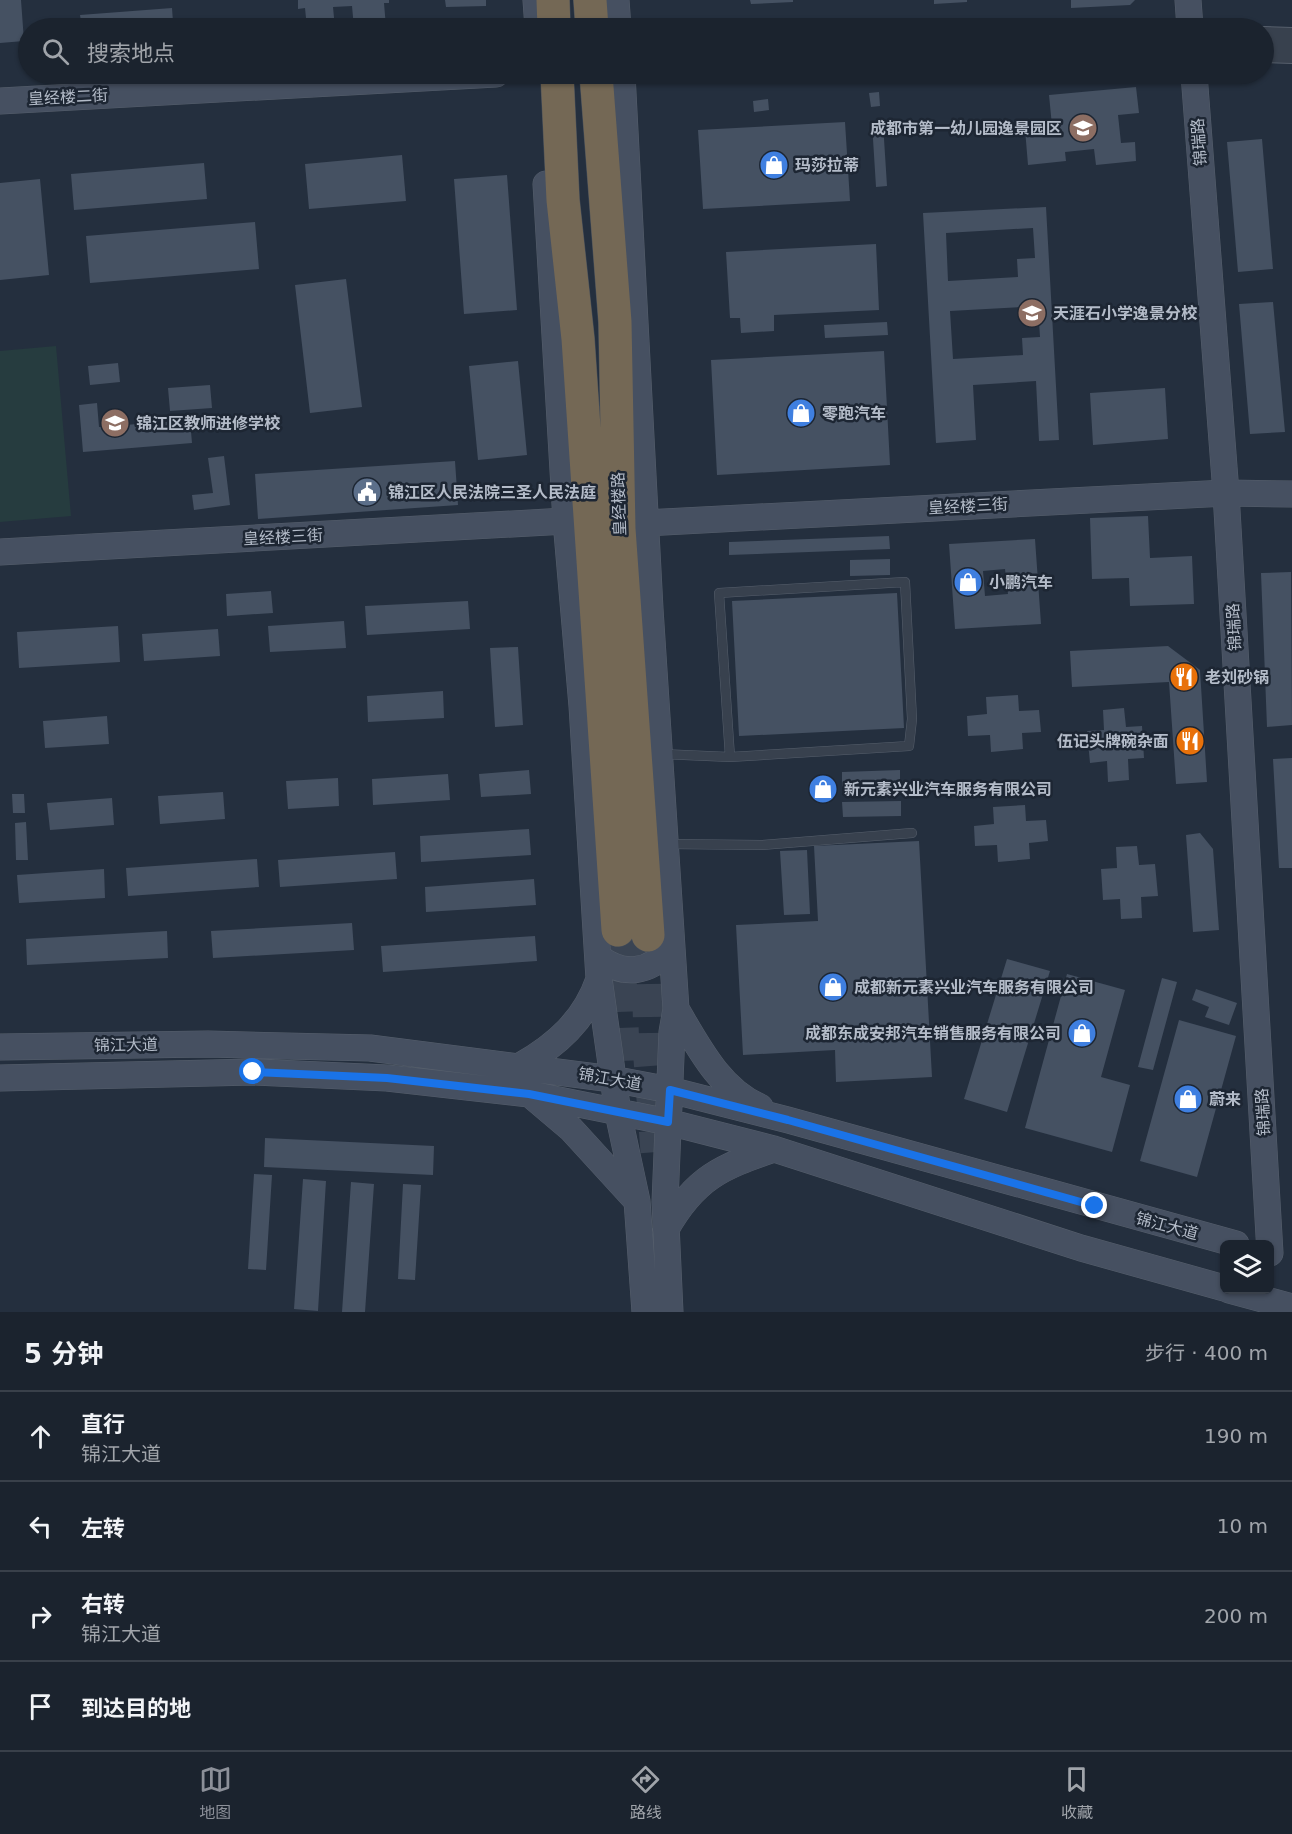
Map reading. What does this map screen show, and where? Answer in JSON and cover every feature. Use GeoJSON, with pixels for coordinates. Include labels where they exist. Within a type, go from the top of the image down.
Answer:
{"type":"FeatureCollection","features":[{"type":"Feature","properties":{"kind":"highway"},"geometry":{"type":"LineString","coordinates":[[553,0],[554,18]]}},
{"type":"Feature","properties":{"kind":"highway"},"geometry":{"type":"LineString","coordinates":[[590,0],[591,18]]}},
{"type":"Feature","properties":{"kind":"highway","name":"皇经楼路"},"geometry":{"type":"LineString","coordinates":[[557,84],[563,200],[578,339],[588,516],[646,938]]}},
{"type":"Feature","properties":{"kind":"highway","name":"皇经楼路"},"geometry":{"type":"LineString","coordinates":[[597,84],[615,322],[619,529],[646,938]]}},
{"type":"Feature","properties":{"kind":"highway"},"geometry":{"type":"LineString","coordinates":[[556,333],[563,200]]}},
{"type":"Feature","properties":{"kind":"highway"},"geometry":{"type":"LineString","coordinates":[[615,322],[640,402]]}},
{"type":"Feature","properties":{"kind":"main road"},"geometry":{"type":"LineString","coordinates":[[536,0],[537,18]]}},
{"type":"Feature","properties":{"kind":"main road"},"geometry":{"type":"LineString","coordinates":[[616,0],[617,18]]}},
{"type":"Feature","properties":{"kind":"main road"},"geometry":{"type":"LineString","coordinates":[[1188,0],[1189,18]]}},
{"type":"Feature","properties":{"kind":"main road","name":"皇经楼二街"},"geometry":{"type":"LineString","coordinates":[[0,101],[312,84]]}},
{"type":"Feature","properties":{"kind":"main road"},"geometry":{"type":"LineString","coordinates":[[542,84],[566,521],[582,706],[591,873],[599,968],[612,1079],[637,1201],[645,1312]]}},
{"type":"Feature","properties":{"kind":"main road"},"geometry":{"type":"LineString","coordinates":[[599,968],[638,970],[653,965],[646,938],[664,844],[623,84]]}},
{"type":"Feature","properties":{"kind":"main road","name":"锦瑞路"},"geometry":{"type":"LineString","coordinates":[[1195,84],[1226,493],[1268,1240]]}},
{"type":"Feature","properties":{"kind":"main road","name":"皇经楼三街"},"geometry":{"type":"LineString","coordinates":[[645,523],[1226,493],[1292,494]]}},
{"type":"Feature","properties":{"kind":"main road","name":"皇经楼三街"},"geometry":{"type":"LineString","coordinates":[[0,552],[566,521]]}},
{"type":"Feature","properties":{"kind":"main road"},"geometry":{"type":"LineString","coordinates":[[646,938],[676,1009],[708,1064],[745,1101],[788,1120]]}},
{"type":"Feature","properties":{"kind":"main road"},"geometry":{"type":"LineString","coordinates":[[520,1066],[543,1052],[571,1026],[590,1004],[599,968]]}},
{"type":"Feature","properties":{"kind":"main road"},"geometry":{"type":"LineString","coordinates":[[670,1312],[666,1229],[668,1122],[672,1032],[676,1009]]}},
{"type":"Feature","properties":{"kind":"main road","name":"锦江大道"},"geometry":{"type":"LineString","coordinates":[[0,1047],[208,1044],[370,1048],[612,1079],[670,1090],[788,1120],[1220,1241]]}},
{"type":"Feature","properties":{"kind":"main road","name":"锦江大道"},"geometry":{"type":"LineString","coordinates":[[0,1078],[253,1072],[387,1078],[529,1094],[668,1122],[774,1149],[1081,1248],[1220,1287]]}},
{"type":"Feature","properties":{"kind":"main road"},"geometry":{"type":"LineString","coordinates":[[529,1094],[571,1130],[637,1201]]}},
{"type":"Feature","properties":{"kind":"main road"},"geometry":{"type":"LineString","coordinates":[[666,1229],[680,1204],[697,1186],[727,1165],[774,1149]]}},
{"type":"Feature","properties":{"kind":"main road"},"geometry":{"type":"LineString","coordinates":[[1274,1255],[1292,1260]]}},
{"type":"Feature","properties":{"kind":"main road"},"geometry":{"type":"LineString","coordinates":[[1244,1294],[1292,1307]]}},
{"type":"Feature","properties":{"kind":"street"},"geometry":{"type":"LineString","coordinates":[[1274,36],[1292,37]]}},
{"type":"Feature","properties":{"kind":"street"},"geometry":{"type":"LineString","coordinates":[[1274,53],[1292,54]]}},
{"type":"Feature","properties":{"kind":"lane"},"geometry":{"type":"LineString","coordinates":[[659,754],[730,757],[909,747],[912,719],[905,582],[719,593],[730,757]]}},
{"type":"Feature","properties":{"kind":"lane"},"geometry":{"type":"LineString","coordinates":[[664,844],[762,845],[912,833]]}},
{"type":"Feature","properties":{"kind":"green space"},"geometry":{"type":"Polygon","coordinates":[[[56,346],[71,516],[0,522],[0,351],[56,346]]]}},
{"type":"Feature","properties":{"kind":"building"},"geometry":{"type":"Polygon","coordinates":[[[0,0],[21,0],[22,18],[18,18],[18,42],[0,43],[0,0]]]}},
{"type":"Feature","properties":{"kind":"building"},"geometry":{"type":"Polygon","coordinates":[[[298,0],[389,0],[389,3],[384,3],[385,18],[353,18],[352,6],[333,7],[334,18],[306,18],[305,8],[298,9],[298,0]]]}},
{"type":"Feature","properties":{"kind":"building"},"geometry":{"type":"Polygon","coordinates":[[[445,0],[486,0],[486,6],[446,7],[445,0]]]}},
{"type":"Feature","properties":{"kind":"building"},"geometry":{"type":"Polygon","coordinates":[[[750,0],[793,0],[793,2],[751,4],[750,0]]]}},
{"type":"Feature","properties":{"kind":"building"},"geometry":{"type":"Polygon","coordinates":[[[934,0],[967,0],[967,2],[934,4],[934,0]]]}},
{"type":"Feature","properties":{"kind":"building"},"geometry":{"type":"Polygon","coordinates":[[[1071,0],[1135,0],[1130,5],[1071,8],[1071,0]]]}},
{"type":"Feature","properties":{"kind":"building"},"geometry":{"type":"Polygon","coordinates":[[[172,8],[173,18],[80,18],[80,15],[172,8]]]}},
{"type":"Feature","properties":{"kind":"building"},"geometry":{"type":"Polygon","coordinates":[[[1136,87],[1139,113],[1118,115],[1121,143],[1135,142],[1136,161],[1096,165],[1094,149],[1065,152],[1066,161],[1028,165],[1025,129],[1035,128],[1035,137],[1053,136],[1049,95],[1136,87]]]}},
{"type":"Feature","properties":{"kind":"building"},"geometry":{"type":"Polygon","coordinates":[[[879,92],[880,106],[871,107],[869,93],[879,92]]]}},
{"type":"Feature","properties":{"kind":"building"},"geometry":{"type":"Polygon","coordinates":[[[768,99],[769,110],[754,112],[753,101],[768,99]]]}},
{"type":"Feature","properties":{"kind":"building","name":"玛莎拉蒂"},"geometry":{"type":"Polygon","coordinates":[[[845,122],[850,201],[703,209],[698,130],[845,122]]]}},
{"type":"Feature","properties":{"kind":"building"},"geometry":{"type":"Polygon","coordinates":[[[872,123],[883,123],[887,186],[876,187],[872,123]]]}},
{"type":"Feature","properties":{"kind":"building"},"geometry":{"type":"Polygon","coordinates":[[[1262,139],[1273,269],[1238,272],[1227,142],[1262,139]]]}},
{"type":"Feature","properties":{"kind":"building"},"geometry":{"type":"Polygon","coordinates":[[[402,155],[406,201],[309,209],[305,164],[402,155]]]}},
{"type":"Feature","properties":{"kind":"building"},"geometry":{"type":"Polygon","coordinates":[[[204,163],[207,199],[74,210],[71,174],[204,163]]]}},
{"type":"Feature","properties":{"kind":"building"},"geometry":{"type":"Polygon","coordinates":[[[507,175],[517,310],[464,314],[454,179],[507,175]]]}},
{"type":"Feature","properties":{"kind":"building"},"geometry":{"type":"Polygon","coordinates":[[[40,179],[49,275],[0,280],[0,183],[40,179]]]}},
{"type":"Feature","properties":{"kind":"building"},"geometry":{"type":"Polygon","coordinates":[[[1046,207],[1059,440],[1039,441],[1036,381],[973,385],[976,440],[936,443],[923,213],[1046,207]],[[1033,228],[946,233],[948,281],[1018,277],[1017,259],[1035,258],[1033,228]],[[1038,306],[950,311],[953,359],[1023,355],[1022,338],[1040,337],[1038,306]]]}},
{"type":"Feature","properties":{"kind":"building"},"geometry":{"type":"Polygon","coordinates":[[[255,222],[259,269],[90,283],[86,236],[255,222]]]}},
{"type":"Feature","properties":{"kind":"building"},"geometry":{"type":"Polygon","coordinates":[[[876,244],[879,310],[774,315],[774,331],[741,333],[740,318],[730,318],[726,252],[876,244]]]}},
{"type":"Feature","properties":{"kind":"building"},"geometry":{"type":"Polygon","coordinates":[[[346,279],[362,407],[310,413],[295,285],[346,279]]]}},
{"type":"Feature","properties":{"kind":"building"},"geometry":{"type":"Polygon","coordinates":[[[1273,302],[1285,432],[1250,434],[1239,304],[1273,302]]]}},
{"type":"Feature","properties":{"kind":"building"},"geometry":{"type":"Polygon","coordinates":[[[887,322],[888,335],[825,338],[824,325],[887,322]]]}},
{"type":"Feature","properties":{"kind":"building","name":"零跑汽车"},"geometry":{"type":"Polygon","coordinates":[[[884,351],[890,465],[717,475],[711,360],[884,351]]]}},
{"type":"Feature","properties":{"kind":"building"},"geometry":{"type":"Polygon","coordinates":[[[518,361],[527,455],[478,460],[469,366],[518,361]]]}},
{"type":"Feature","properties":{"kind":"building"},"geometry":{"type":"Polygon","coordinates":[[[118,363],[120,382],[90,385],[88,366],[118,363]]]}},
{"type":"Feature","properties":{"kind":"building"},"geometry":{"type":"Polygon","coordinates":[[[210,385],[212,408],[170,411],[168,388],[210,385]]]}},
{"type":"Feature","properties":{"kind":"building"},"geometry":{"type":"Polygon","coordinates":[[[1165,388],[1168,439],[1093,445],[1090,393],[1165,388]]]}},
{"type":"Feature","properties":{"kind":"building"},"geometry":{"type":"Polygon","coordinates":[[[97,403],[99,427],[190,420],[192,443],[83,452],[79,405],[97,403]]]}},
{"type":"Feature","properties":{"kind":"building"},"geometry":{"type":"Polygon","coordinates":[[[224,456],[230,505],[194,510],[192,495],[213,493],[208,458],[224,456]]]}},
{"type":"Feature","properties":{"kind":"building"},"geometry":{"type":"Polygon","coordinates":[[[455,461],[458,505],[258,519],[255,474],[455,461]]]}},
{"type":"Feature","properties":{"kind":"building"},"geometry":{"type":"Polygon","coordinates":[[[1148,516],[1150,558],[1192,556],[1194,604],[1130,606],[1129,578],[1092,579],[1090,518],[1148,516]]]}},
{"type":"Feature","properties":{"kind":"building"},"geometry":{"type":"Polygon","coordinates":[[[889,536],[890,549],[729,555],[729,542],[889,536]]]}},
{"type":"Feature","properties":{"kind":"building","name":"小鹏汽车"},"geometry":{"type":"Polygon","coordinates":[[[1035,539],[1041,624],[955,629],[949,544],[1035,539]],[[1005,569],[983,571],[985,596],[1008,594],[1005,569]]]}},
{"type":"Feature","properties":{"kind":"building"},"geometry":{"type":"Polygon","coordinates":[[[890,559],[890,575],[850,576],[850,560],[890,559]]]}},
{"type":"Feature","properties":{"kind":"building"},"geometry":{"type":"Polygon","coordinates":[[[1291,572],[1292,725],[1267,727],[1261,573],[1291,572]]]}},
{"type":"Feature","properties":{"kind":"building"},"geometry":{"type":"Polygon","coordinates":[[[271,591],[273,613],[227,616],[226,594],[271,591]]]}},
{"type":"Feature","properties":{"kind":"building"},"geometry":{"type":"Polygon","coordinates":[[[897,593],[904,728],[739,736],[732,601],[897,593]]]}},
{"type":"Feature","properties":{"kind":"building"},"geometry":{"type":"Polygon","coordinates":[[[468,601],[470,629],[367,635],[365,606],[468,601]]]}},
{"type":"Feature","properties":{"kind":"building"},"geometry":{"type":"Polygon","coordinates":[[[344,621],[346,648],[270,652],[268,626],[344,621]]]}},
{"type":"Feature","properties":{"kind":"building"},"geometry":{"type":"Polygon","coordinates":[[[118,626],[120,662],[19,668],[17,632],[118,626]]]}},
{"type":"Feature","properties":{"kind":"building"},"geometry":{"type":"Polygon","coordinates":[[[218,629],[220,656],[144,661],[142,634],[218,629]]]}},
{"type":"Feature","properties":{"kind":"building"},"geometry":{"type":"Polygon","coordinates":[[[1168,646],[1200,670],[1207,782],[1176,784],[1169,682],[1072,687],[1070,651],[1168,646]]]}},
{"type":"Feature","properties":{"kind":"building"},"geometry":{"type":"Polygon","coordinates":[[[518,647],[523,725],[495,727],[490,648],[518,647]]]}},
{"type":"Feature","properties":{"kind":"building"},"geometry":{"type":"Polygon","coordinates":[[[443,691],[444,718],[368,722],[367,696],[443,691]]]}},
{"type":"Feature","properties":{"kind":"building"},"geometry":{"type":"Polygon","coordinates":[[[1018,695],[1019,711],[1039,710],[1041,732],[1022,733],[1023,749],[991,752],[990,735],[968,736],[967,716],[987,714],[986,697],[1018,695]]]}},
{"type":"Feature","properties":{"kind":"building"},"geometry":{"type":"Polygon","coordinates":[[[1124,708],[1126,727],[1142,726],[1144,758],[1128,759],[1129,780],[1108,782],[1107,761],[1090,763],[1087,731],[1104,730],[1103,710],[1124,708]]]}},
{"type":"Feature","properties":{"kind":"building"},"geometry":{"type":"Polygon","coordinates":[[[107,716],[109,744],[45,748],[43,721],[107,716]]]}},
{"type":"Feature","properties":{"kind":"building"},"geometry":{"type":"Polygon","coordinates":[[[1292,758],[1292,868],[1279,868],[1273,759],[1292,758]]]}},
{"type":"Feature","properties":{"kind":"building"},"geometry":{"type":"Polygon","coordinates":[[[529,770],[531,794],[481,797],[479,774],[529,770]]]}},
{"type":"Feature","properties":{"kind":"building"},"geometry":{"type":"Polygon","coordinates":[[[900,770],[900,785],[842,787],[842,772],[900,770]]]}},
{"type":"Feature","properties":{"kind":"building"},"geometry":{"type":"Polygon","coordinates":[[[448,774],[450,800],[373,805],[372,779],[448,774]]]}},
{"type":"Feature","properties":{"kind":"building"},"geometry":{"type":"Polygon","coordinates":[[[338,778],[339,806],[288,809],[286,781],[338,778]]]}},
{"type":"Feature","properties":{"kind":"building"},"geometry":{"type":"Polygon","coordinates":[[[223,792],[225,819],[160,824],[158,796],[223,792]]]}},
{"type":"Feature","properties":{"kind":"building"},"geometry":{"type":"Polygon","coordinates":[[[12,794],[24,794],[25,813],[13,813],[12,794]]]}},
{"type":"Feature","properties":{"kind":"building"},"geometry":{"type":"Polygon","coordinates":[[[112,798],[114,825],[50,830],[47,803],[112,798]]]}},
{"type":"Feature","properties":{"kind":"building"},"geometry":{"type":"Polygon","coordinates":[[[901,801],[901,816],[843,817],[842,802],[901,801]]]}},
{"type":"Feature","properties":{"kind":"building"},"geometry":{"type":"Polygon","coordinates":[[[1025,805],[1026,821],[1046,820],[1048,841],[1029,843],[1030,859],[998,862],[997,845],[975,846],[974,826],[994,824],[993,807],[1025,805]]]}},
{"type":"Feature","properties":{"kind":"building"},"geometry":{"type":"Polygon","coordinates":[[[26,822],[28,860],[16,860],[15,823],[26,822]]]}},
{"type":"Feature","properties":{"kind":"building"},"geometry":{"type":"Polygon","coordinates":[[[529,829],[531,855],[421,862],[420,836],[529,829]]]}},
{"type":"Feature","properties":{"kind":"building"},"geometry":{"type":"Polygon","coordinates":[[[1200,833],[1213,849],[1219,930],[1193,932],[1186,835],[1200,833]]]}},
{"type":"Feature","properties":{"kind":"building","name":"成都新元素兴业汽车服务有限公司"},"geometry":{"type":"Polygon","coordinates":[[[919,841],[932,1077],[836,1082],[835,1050],[743,1055],[736,925],[818,921],[814,846],[919,841]]]}},
{"type":"Feature","properties":{"kind":"building"},"geometry":{"type":"Polygon","coordinates":[[[1137,846],[1139,865],[1155,864],[1158,896],[1141,897],[1142,918],[1121,919],[1120,899],[1103,900],[1101,869],[1117,868],[1116,847],[1137,846]]]}},
{"type":"Feature","properties":{"kind":"building"},"geometry":{"type":"Polygon","coordinates":[[[807,850],[810,914],[784,915],[780,851],[807,850]]]}},
{"type":"Feature","properties":{"kind":"building"},"geometry":{"type":"Polygon","coordinates":[[[395,852],[397,879],[280,887],[278,860],[395,852]]]}},
{"type":"Feature","properties":{"kind":"building"},"geometry":{"type":"Polygon","coordinates":[[[257,859],[259,887],[128,896],[126,868],[257,859]]]}},
{"type":"Feature","properties":{"kind":"building"},"geometry":{"type":"Polygon","coordinates":[[[104,869],[105,898],[19,903],[17,875],[104,869]]]}},
{"type":"Feature","properties":{"kind":"building"},"geometry":{"type":"Polygon","coordinates":[[[534,879],[536,905],[426,912],[425,887],[534,879]]]}},
{"type":"Feature","properties":{"kind":"building"},"geometry":{"type":"Polygon","coordinates":[[[352,923],[354,950],[213,958],[211,931],[352,923]]]}},
{"type":"Feature","properties":{"kind":"building"},"geometry":{"type":"Polygon","coordinates":[[[167,931],[168,958],[27,965],[26,939],[167,931]]]}},
{"type":"Feature","properties":{"kind":"building"},"geometry":{"type":"Polygon","coordinates":[[[535,936],[537,961],[383,972],[381,946],[535,936]]]}},
{"type":"Feature","properties":{"kind":"building"},"geometry":{"type":"Polygon","coordinates":[[[1007,959],[1050,971],[1007,1112],[964,1099],[1007,959]]]}},
{"type":"Feature","properties":{"kind":"building","name":"成都东成安邦汽车销售服务有限公司"},"geometry":{"type":"Polygon","coordinates":[[[1067,974],[1125,990],[1101,1077],[1130,1085],[1112,1152],[1025,1128],[1067,974]]]}},
{"type":"Feature","properties":{"kind":"building"},"geometry":{"type":"Polygon","coordinates":[[[1162,978],[1177,982],[1153,1070],[1138,1067],[1162,978]]]}},
{"type":"Feature","properties":{"kind":"building"},"geometry":{"type":"Polygon","coordinates":[[[1196,989],[1237,1003],[1229,1025],[1205,1017],[1209,1007],[1192,1000],[1196,989]]]}},
{"type":"Feature","properties":{"kind":"building","name":"蔚来"},"geometry":{"type":"Polygon","coordinates":[[[1179,1020],[1236,1036],[1197,1177],[1140,1161],[1179,1020]]]}},
{"type":"Feature","properties":{"kind":"building"},"geometry":{"type":"Polygon","coordinates":[[[265,1138],[434,1146],[433,1175],[264,1167],[265,1138]]]}},
{"type":"Feature","properties":{"kind":"building"},"geometry":{"type":"Polygon","coordinates":[[[254,1174],[272,1175],[266,1270],[248,1269],[254,1174]]]}},
{"type":"Feature","properties":{"kind":"building"},"geometry":{"type":"Polygon","coordinates":[[[303,1179],[326,1181],[318,1311],[294,1309],[303,1179]]]}},
{"type":"Feature","properties":{"kind":"building"},"geometry":{"type":"Polygon","coordinates":[[[351,1182],[374,1184],[365,1312],[342,1312],[351,1182]]]}},
{"type":"Feature","properties":{"kind":"building"},"geometry":{"type":"Polygon","coordinates":[[[403,1184],[421,1185],[415,1280],[398,1279],[403,1184]]]}},
{"type":"Feature","properties":{"kind":"tunnel"},"geometry":{"type":"LineString","coordinates":[[618,930],[625,1096]]}},
{"type":"Feature","properties":{"kind":"tunnel"},"geometry":{"type":"LineString","coordinates":[[648,935],[650,1059],[657,1152]]}},
{"type":"Feature","properties":{"kind":"place","name":"成都市第一幼儿园逸景园区"},"geometry":{"type":"Point","coordinates":[1083,128]}},
{"type":"Feature","properties":{"kind":"place","name":"玛莎拉蒂"},"geometry":{"type":"Point","coordinates":[774,165]}},
{"type":"Feature","properties":{"kind":"place","name":"天涯石小学逸景分校"},"geometry":{"type":"Point","coordinates":[1032,313]}},
{"type":"Feature","properties":{"kind":"place","name":"零跑汽车"},"geometry":{"type":"Point","coordinates":[801,413]}},
{"type":"Feature","properties":{"kind":"place","name":"锦江区教师进修学校"},"geometry":{"type":"Point","coordinates":[115,423]}},
{"type":"Feature","properties":{"kind":"place","name":"锦江区人民法院三圣人民法庭"},"geometry":{"type":"Point","coordinates":[367,492]}},
{"type":"Feature","properties":{"kind":"place","name":"小鹏汽车"},"geometry":{"type":"Point","coordinates":[968,582]}},
{"type":"Feature","properties":{"kind":"place","name":"老刘砂锅"},"geometry":{"type":"Point","coordinates":[1184,677]}},
{"type":"Feature","properties":{"kind":"place","name":"伍记头牌碗杂面"},"geometry":{"type":"Point","coordinates":[1190,741]}},
{"type":"Feature","properties":{"kind":"place","name":"新元素兴业汽车服务有限公司"},"geometry":{"type":"Point","coordinates":[823,789]}},
{"type":"Feature","properties":{"kind":"place","name":"成都新元素兴业汽车服务有限公司"},"geometry":{"type":"Point","coordinates":[833,987]}},
{"type":"Feature","properties":{"kind":"place","name":"成都东成安邦汽车销售服务有限公司"},"geometry":{"type":"Point","coordinates":[1082,1033]}},
{"type":"Feature","properties":{"kind":"place","name":"蔚来"},"geometry":{"type":"Point","coordinates":[1188,1099]}},
{"type":"Feature","properties":{"kind":"route"},"geometry":{"type":"LineString","coordinates":[[253,1072],[387,1078],[529,1094],[668,1122],[670,1090],[788,1120],[1095,1206]]}}]}
